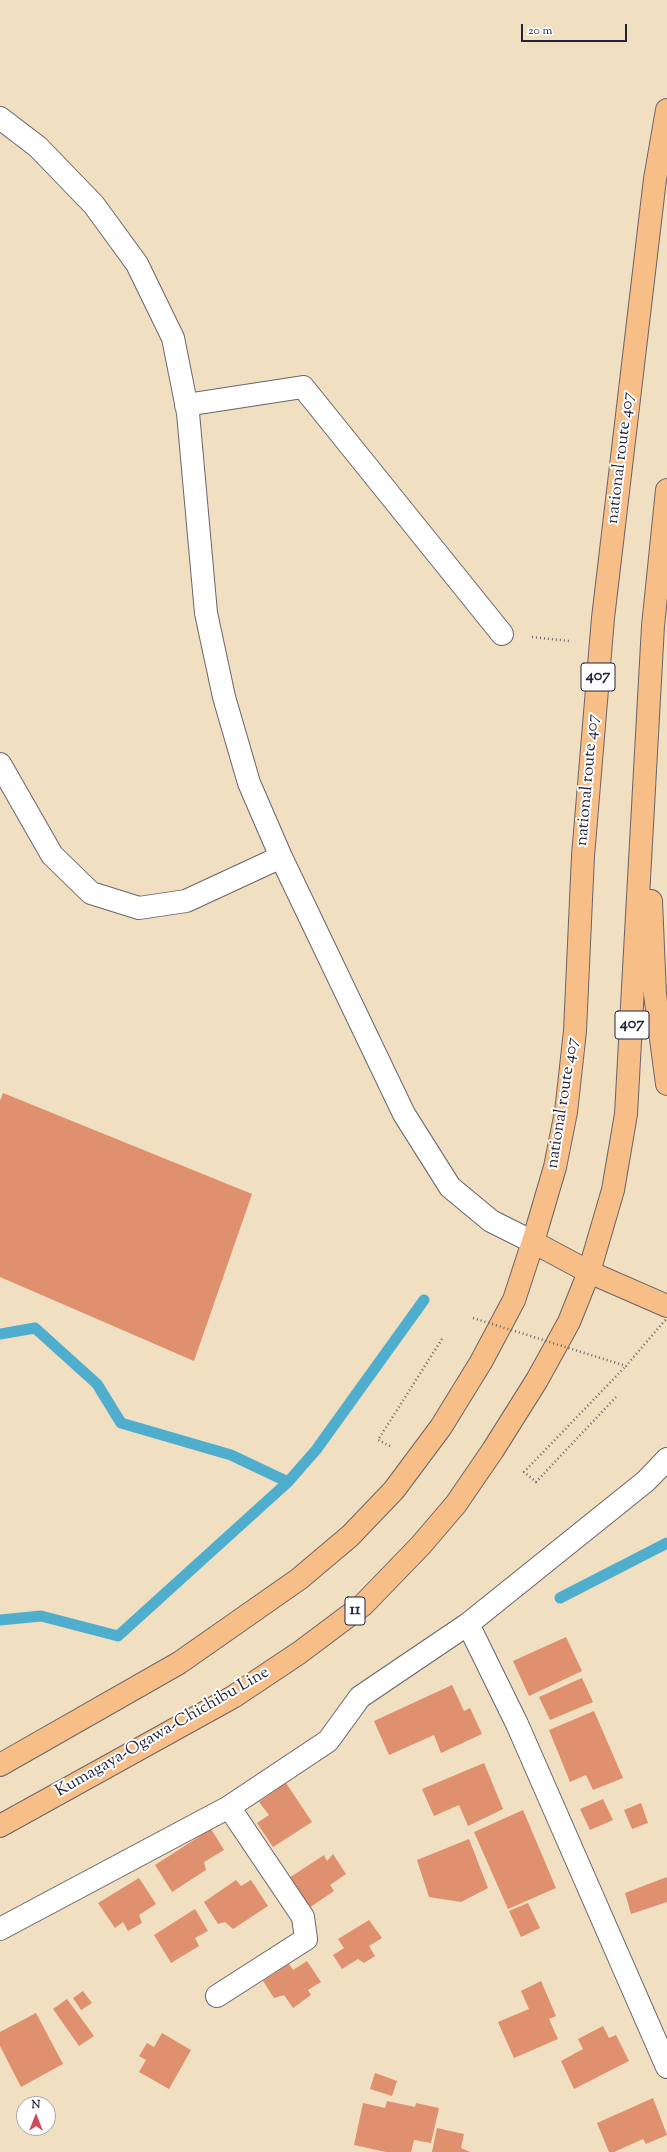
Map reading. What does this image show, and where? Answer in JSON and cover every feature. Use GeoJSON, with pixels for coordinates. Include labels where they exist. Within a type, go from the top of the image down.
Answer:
{"type":"FeatureCollection","features":[{"type":"Feature","properties":{"kind":"main road","name":"national route 407"},"geometry":{"type":"LineString","coordinates":[[533,1242],[555,1167],[566,1112],[574,1046],[582,856],[603,618],[655,179],[667,110]]}},
{"type":"Feature","properties":{"kind":"main road","name":"407"},"geometry":{"type":"LineString","coordinates":[[589,1272],[612,1190],[626,1114],[653,626],[667,490]]}},
{"type":"Feature","properties":{"kind":"main road","name":"407"},"geometry":{"type":"LineString","coordinates":[[645,774],[655,994],[667,1084]]}},
{"type":"Feature","properties":{"kind":"main road"},"geometry":{"type":"LineString","coordinates":[[0,1765],[179,1663],[299,1579],[350,1536],[394,1490],[441,1427],[481,1362],[514,1300],[533,1242],[589,1272],[667,1306]]}},
{"type":"Feature","properties":{"kind":"main road","name":"Kumagaya-Ogawa-Chichibu Line"},"geometry":{"type":"LineString","coordinates":[[0,1826],[233,1697],[299,1653],[363,1605],[421,1545],[456,1504],[493,1450],[537,1380],[569,1322],[589,1272]]}},
{"type":"Feature","properties":{"kind":"street"},"geometry":{"type":"LineString","coordinates":[[0,118],[38,147],[94,205],[138,264],[173,338],[186,404],[197,501],[206,613],[224,697],[249,783],[281,858],[404,1114],[450,1187],[491,1221],[533,1242]]}},
{"type":"Feature","properties":{"kind":"street"},"geometry":{"type":"LineString","coordinates":[[186,404],[303,388],[502,634]]}},
{"type":"Feature","properties":{"kind":"street"},"geometry":{"type":"LineString","coordinates":[[0,764],[52,855],[91,893],[139,908],[186,901],[281,858]]}},
{"type":"Feature","properties":{"kind":"street"},"geometry":{"type":"LineString","coordinates":[[0,1929],[229,1807],[328,1741],[360,1697],[468,1624],[646,1481],[667,1459]]}},
{"type":"Feature","properties":{"kind":"street"},"geometry":{"type":"LineString","coordinates":[[468,1624],[517,1724],[667,2067]]}},
{"type":"Feature","properties":{"kind":"street"},"geometry":{"type":"LineString","coordinates":[[217,1996],[306,1940],[303,1917],[229,1807]]}},
{"type":"Feature","properties":{"kind":"path"},"geometry":{"type":"LineString","coordinates":[[502,634],[569,641]]}},
{"type":"Feature","properties":{"kind":"path"},"geometry":{"type":"LineString","coordinates":[[469,1324],[473,1318],[626,1366]]}},
{"type":"Feature","properties":{"kind":"path"},"geometry":{"type":"LineString","coordinates":[[616,1397],[536,1482],[524,1472],[626,1366],[667,1318]]}},
{"type":"Feature","properties":{"kind":"path"},"geometry":{"type":"LineString","coordinates":[[392,1447],[378,1440],[442,1339]]}},
{"type":"Feature","properties":{"kind":"building"},"geometry":{"type":"Polygon","coordinates":[[[3,1093],[252,1194],[194,1361],[0,1277],[0,1101],[3,1093]]]}},
{"type":"Feature","properties":{"kind":"building"},"geometry":{"type":"Polygon","coordinates":[[[566,1637],[582,1671],[529,1696],[513,1661],[566,1637]]]}},
{"type":"Feature","properties":{"kind":"building"},"geometry":{"type":"Polygon","coordinates":[[[582,1678],[593,1702],[550,1720],[539,1697],[582,1678]]]}},
{"type":"Feature","properties":{"kind":"building"},"geometry":{"type":"Polygon","coordinates":[[[452,1685],[464,1711],[470,1708],[482,1734],[441,1753],[434,1735],[389,1755],[374,1721],[452,1685]]]}},
{"type":"Feature","properties":{"kind":"building"},"geometry":{"type":"Polygon","coordinates":[[[594,1711],[623,1778],[593,1790],[586,1775],[570,1782],[549,1730],[594,1711]]]}},
{"type":"Feature","properties":{"kind":"building"},"geometry":{"type":"Polygon","coordinates":[[[484,1763],[503,1809],[468,1826],[459,1805],[434,1816],[422,1789],[484,1763]]]}},
{"type":"Feature","properties":{"kind":"building"},"geometry":{"type":"Polygon","coordinates":[[[286,1783],[312,1822],[273,1847],[257,1823],[269,1815],[259,1802],[286,1783]]]}},
{"type":"Feature","properties":{"kind":"building"},"geometry":{"type":"Polygon","coordinates":[[[603,1799],[613,1820],[590,1830],[580,1809],[603,1799]]]}},
{"type":"Feature","properties":{"kind":"building"},"geometry":{"type":"Polygon","coordinates":[[[641,1803],[648,1823],[632,1829],[624,1810],[641,1803]]]}},
{"type":"Feature","properties":{"kind":"building"},"geometry":{"type":"Polygon","coordinates":[[[523,1810],[556,1888],[508,1909],[474,1832],[523,1810]]]}},
{"type":"Feature","properties":{"kind":"building"},"geometry":{"type":"Polygon","coordinates":[[[211,1829],[224,1850],[204,1862],[206,1870],[172,1892],[155,1865],[211,1829]]]}},
{"type":"Feature","properties":{"kind":"building"},"geometry":{"type":"Polygon","coordinates":[[[469,1839],[488,1888],[461,1902],[429,1897],[417,1860],[469,1839]]]}},
{"type":"Feature","properties":{"kind":"building"},"geometry":{"type":"Polygon","coordinates":[[[333,1854],[346,1874],[330,1885],[334,1891],[309,1908],[289,1878],[324,1855],[327,1861],[333,1854]]]}},
{"type":"Feature","properties":{"kind":"building"},"geometry":{"type":"Polygon","coordinates":[[[667,1877],[667,1902],[631,1914],[625,1893],[667,1877]]]}},
{"type":"Feature","properties":{"kind":"building"},"geometry":{"type":"Polygon","coordinates":[[[139,1878],[156,1904],[139,1915],[142,1923],[128,1931],[123,1922],[115,1928],[98,1903],[139,1878]]]}},
{"type":"Feature","properties":{"kind":"building"},"geometry":{"type":"Polygon","coordinates":[[[236,1880],[241,1886],[251,1880],[268,1906],[233,1929],[225,1922],[218,1924],[204,1902],[236,1880]]]}},
{"type":"Feature","properties":{"kind":"building"},"geometry":{"type":"Polygon","coordinates":[[[528,1903],[540,1928],[521,1937],[509,1911],[528,1903]]]}},
{"type":"Feature","properties":{"kind":"building"},"geometry":{"type":"Polygon","coordinates":[[[195,1909],[208,1931],[195,1938],[199,1946],[171,1963],[154,1935],[195,1909]]]}},
{"type":"Feature","properties":{"kind":"building"},"geometry":{"type":"Polygon","coordinates":[[[369,1920],[382,1938],[369,1946],[375,1956],[364,1963],[358,1959],[342,1969],[333,1955],[344,1948],[338,1939],[369,1920]]]}},
{"type":"Feature","properties":{"kind":"building"},"geometry":{"type":"Polygon","coordinates":[[[307,1961],[321,1982],[308,1990],[311,1995],[293,2008],[284,1995],[274,1998],[263,1981],[289,1964],[293,1970],[307,1961]]]}},
{"type":"Feature","properties":{"kind":"building"},"geometry":{"type":"Polygon","coordinates":[[[541,1981],[556,2016],[549,2019],[558,2039],[514,2058],[498,2022],[529,2009],[521,1991],[541,1981]]]}},
{"type":"Feature","properties":{"kind":"building"},"geometry":{"type":"Polygon","coordinates":[[[83,1991],[92,2003],[81,2010],[73,1998],[83,1991]]]}},
{"type":"Feature","properties":{"kind":"building"},"geometry":{"type":"Polygon","coordinates":[[[67,1999],[94,2036],[79,2046],[53,2009],[67,1999]]]}},
{"type":"Feature","properties":{"kind":"building"},"geometry":{"type":"Polygon","coordinates":[[[36,2013],[63,2064],[21,2087],[0,2046],[0,2032],[36,2013]]]}},
{"type":"Feature","properties":{"kind":"building"},"geometry":{"type":"Polygon","coordinates":[[[603,2026],[609,2038],[616,2035],[629,2061],[574,2089],[561,2061],[583,2049],[578,2039],[603,2026]]]}},
{"type":"Feature","properties":{"kind":"building"},"geometry":{"type":"Polygon","coordinates":[[[162,2033],[191,2050],[169,2089],[139,2072],[146,2060],[139,2056],[147,2043],[154,2047],[162,2033]]]}},
{"type":"Feature","properties":{"kind":"building"},"geometry":{"type":"Polygon","coordinates":[[[375,2073],[397,2081],[392,2096],[370,2089],[375,2073]]]}},
{"type":"Feature","properties":{"kind":"building"},"geometry":{"type":"Polygon","coordinates":[[[653,2098],[667,2135],[646,2144],[643,2139],[614,2152],[609,2152],[597,2123],[653,2098]]]}},
{"type":"Feature","properties":{"kind":"building"},"geometry":{"type":"Polygon","coordinates":[[[387,2101],[415,2107],[416,2103],[439,2108],[431,2143],[414,2140],[411,2152],[386,2152],[354,2145],[363,2103],[385,2108],[387,2101]]]}},
{"type":"Feature","properties":{"kind":"building"},"geometry":{"type":"Polygon","coordinates":[[[437,2128],[464,2134],[461,2148],[470,2152],[432,2152],[437,2128]]]}},
{"type":"Feature","properties":{"kind":"waterway"},"geometry":{"type":"LineString","coordinates":[[0,1620],[41,1616],[118,1636],[288,1482],[316,1450],[424,1300]]}},
{"type":"Feature","properties":{"kind":"waterway"},"geometry":{"type":"LineString","coordinates":[[0,1334],[35,1328],[97,1384],[121,1423],[231,1455],[288,1482]]}},
{"type":"Feature","properties":{"kind":"waterway"},"geometry":{"type":"LineString","coordinates":[[560,1598],[667,1543]]}}]}
